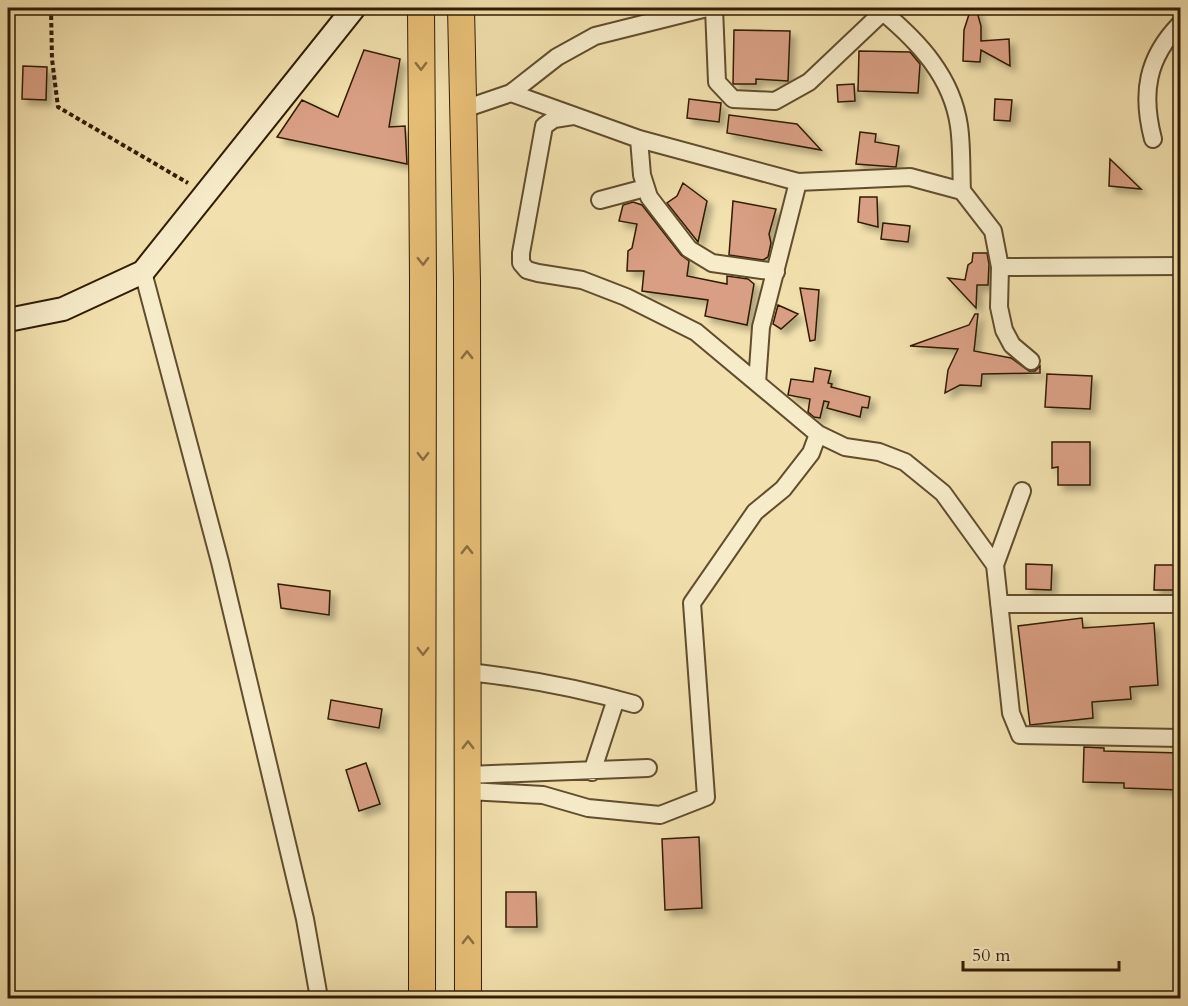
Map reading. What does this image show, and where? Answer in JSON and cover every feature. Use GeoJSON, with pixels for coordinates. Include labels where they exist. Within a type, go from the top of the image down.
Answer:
{"type":"FeatureCollection","features":[{"type":"Feature","properties":{"kind":"main road"},"geometry":{"type":"LineString","coordinates":[[421,8],[422,999]]}},
{"type":"Feature","properties":{"kind":"main road"},"geometry":{"type":"LineString","coordinates":[[461,8],[464,109],[468,672],[468,999]]}},
{"type":"Feature","properties":{"kind":"street"},"geometry":{"type":"LineString","coordinates":[[8,320],[63,309],[143,272],[354,8]]}},
{"type":"Feature","properties":{"kind":"street"},"geometry":{"type":"LineString","coordinates":[[464,109],[511,93],[557,57],[595,36],[706,8]]}},
{"type":"Feature","properties":{"kind":"street"},"geometry":{"type":"LineString","coordinates":[[714,8],[717,82],[732,99],[775,101],[808,82],[885,10],[931,58],[947,88],[959,124],[962,191],[993,231],[1000,267],[999,307],[1004,330],[1012,345],[1031,361]]}},
{"type":"Feature","properties":{"kind":"street"},"geometry":{"type":"LineString","coordinates":[[1153,139],[1147,110],[1150,75],[1159,48],[1180,24]]}},
{"type":"Feature","properties":{"kind":"street"},"geometry":{"type":"LineString","coordinates":[[511,93],[639,139],[798,182],[910,177],[962,191]]}},
{"type":"Feature","properties":{"kind":"street"},"geometry":{"type":"LineString","coordinates":[[573,116],[554,119],[544,126],[539,144],[537,177],[521,253],[521,263],[527,270],[582,280],[646,307],[696,332],[818,434],[845,447],[879,452],[905,462],[943,493],[995,565]]}},
{"type":"Feature","properties":{"kind":"street"},"geometry":{"type":"LineString","coordinates":[[639,139],[645,188],[680,240],[699,257],[712,262],[776,272]]}},
{"type":"Feature","properties":{"kind":"street"},"geometry":{"type":"LineString","coordinates":[[757,383],[761,327],[798,182]]}},
{"type":"Feature","properties":{"kind":"street"},"geometry":{"type":"LineString","coordinates":[[600,200],[645,188]]}},
{"type":"Feature","properties":{"kind":"street"},"geometry":{"type":"LineString","coordinates":[[1000,267],[1180,266]]}},
{"type":"Feature","properties":{"kind":"street"},"geometry":{"type":"LineString","coordinates":[[143,272],[220,561],[305,919],[319,999]]}},
{"type":"Feature","properties":{"kind":"street"},"geometry":{"type":"LineString","coordinates":[[468,783],[543,795],[588,808],[660,815],[706,797],[692,603],[755,512],[783,489],[811,453],[818,434]]}},
{"type":"Feature","properties":{"kind":"street"},"geometry":{"type":"LineString","coordinates":[[1022,491],[995,565],[1011,713],[1020,735],[1180,738]]}},
{"type":"Feature","properties":{"kind":"street"},"geometry":{"type":"LineString","coordinates":[[999,603],[1180,604]]}},
{"type":"Feature","properties":{"kind":"street"},"geometry":{"type":"LineString","coordinates":[[468,672],[532,679],[634,704]]}},
{"type":"Feature","properties":{"kind":"street"},"geometry":{"type":"LineString","coordinates":[[592,772],[616,699]]}},
{"type":"Feature","properties":{"kind":"street"},"geometry":{"type":"LineString","coordinates":[[468,783],[648,768]]}},
{"type":"Feature","properties":{"kind":"path"},"geometry":{"type":"LineString","coordinates":[[51,8],[52,59],[58,107],[207,194]]}},
{"type":"Feature","properties":{"kind":"building"},"geometry":{"type":"Polygon","coordinates":[[[971,8],[976,8],[981,26],[981,41],[1009,39],[1010,66],[981,50],[980,62],[963,61],[964,30],[971,8]]]}},
{"type":"Feature","properties":{"kind":"building"},"geometry":{"type":"Polygon","coordinates":[[[734,30],[790,31],[788,81],[756,79],[756,84],[733,84],[734,30]]]}},
{"type":"Feature","properties":{"kind":"building"},"geometry":{"type":"Polygon","coordinates":[[[364,50],[400,59],[389,127],[405,126],[407,164],[277,137],[302,100],[338,117],[364,50]]]}},
{"type":"Feature","properties":{"kind":"building"},"geometry":{"type":"Polygon","coordinates":[[[859,51],[910,52],[920,64],[918,93],[858,91],[859,51]]]}},
{"type":"Feature","properties":{"kind":"building"},"geometry":{"type":"Polygon","coordinates":[[[23,66],[47,67],[46,100],[22,99],[23,66]]]}},
{"type":"Feature","properties":{"kind":"building"},"geometry":{"type":"Polygon","coordinates":[[[854,84],[855,101],[838,102],[837,85],[854,84]]]}},
{"type":"Feature","properties":{"kind":"building"},"geometry":{"type":"Polygon","coordinates":[[[689,99],[721,103],[719,122],[687,118],[689,99]]]}},
{"type":"Feature","properties":{"kind":"building"},"geometry":{"type":"Polygon","coordinates":[[[995,99],[1012,100],[1010,121],[994,120],[995,99]]]}},
{"type":"Feature","properties":{"kind":"building"},"geometry":{"type":"Polygon","coordinates":[[[729,115],[797,124],[821,150],[727,133],[729,115]]]}},
{"type":"Feature","properties":{"kind":"building"},"geometry":{"type":"Polygon","coordinates":[[[860,132],[876,134],[875,142],[899,146],[896,167],[856,164],[860,132]]]}},
{"type":"Feature","properties":{"kind":"building"},"geometry":{"type":"Polygon","coordinates":[[[1110,159],[1141,189],[1109,186],[1110,159]]]}},
{"type":"Feature","properties":{"kind":"building"},"geometry":{"type":"Polygon","coordinates":[[[683,183],[707,201],[698,242],[667,203],[677,196],[683,183]]]}},
{"type":"Feature","properties":{"kind":"building"},"geometry":{"type":"Polygon","coordinates":[[[860,197],[877,197],[878,227],[858,222],[860,197]]]}},
{"type":"Feature","properties":{"kind":"building"},"geometry":{"type":"Polygon","coordinates":[[[733,201],[776,209],[769,234],[771,243],[768,257],[763,260],[729,255],[733,201]]]}},
{"type":"Feature","properties":{"kind":"building"},"geometry":{"type":"Polygon","coordinates":[[[633,202],[642,205],[681,255],[689,261],[687,276],[727,284],[727,276],[748,279],[754,284],[747,325],[705,316],[708,300],[642,291],[644,271],[627,271],[628,251],[632,248],[637,224],[619,221],[623,205],[633,202]]]}},
{"type":"Feature","properties":{"kind":"building"},"geometry":{"type":"Polygon","coordinates":[[[883,223],[910,226],[908,242],[881,239],[883,223]]]}},
{"type":"Feature","properties":{"kind":"building"},"geometry":{"type":"Polygon","coordinates":[[[973,253],[987,253],[989,264],[988,285],[977,285],[976,308],[948,278],[965,280],[973,253]]]}},
{"type":"Feature","properties":{"kind":"building"},"geometry":{"type":"Polygon","coordinates":[[[800,288],[819,290],[815,340],[810,341],[800,288]]]}},
{"type":"Feature","properties":{"kind":"building"},"geometry":{"type":"Polygon","coordinates":[[[778,305],[798,314],[781,329],[773,324],[778,305]]]}},
{"type":"Feature","properties":{"kind":"building"},"geometry":{"type":"Polygon","coordinates":[[[975,314],[978,314],[974,351],[1011,358],[1029,371],[1035,371],[1040,366],[1040,373],[982,374],[981,386],[960,385],[945,393],[948,370],[958,349],[910,346],[969,325],[975,314]]]}},
{"type":"Feature","properties":{"kind":"building"},"geometry":{"type":"Polygon","coordinates":[[[815,368],[831,371],[828,383],[832,384],[831,387],[870,397],[868,408],[862,407],[860,417],[827,408],[829,402],[824,401],[820,418],[814,417],[808,412],[810,399],[788,395],[791,379],[813,382],[815,368]]]}},
{"type":"Feature","properties":{"kind":"building"},"geometry":{"type":"Polygon","coordinates":[[[1047,374],[1092,376],[1090,409],[1045,407],[1047,374]]]}},
{"type":"Feature","properties":{"kind":"building"},"geometry":{"type":"Polygon","coordinates":[[[1052,442],[1090,442],[1090,485],[1058,485],[1058,467],[1052,468],[1052,442]]]}},
{"type":"Feature","properties":{"kind":"building"},"geometry":{"type":"Polygon","coordinates":[[[1026,564],[1052,565],[1051,590],[1026,589],[1026,564]]]}},
{"type":"Feature","properties":{"kind":"building"},"geometry":{"type":"Polygon","coordinates":[[[1155,565],[1179,565],[1179,590],[1154,590],[1155,565]]]}},
{"type":"Feature","properties":{"kind":"building"},"geometry":{"type":"Polygon","coordinates":[[[278,584],[330,591],[329,615],[281,608],[278,584]]]}},
{"type":"Feature","properties":{"kind":"building"},"geometry":{"type":"Polygon","coordinates":[[[1082,618],[1083,628],[1154,623],[1158,685],[1130,687],[1131,699],[1092,702],[1093,718],[1030,725],[1018,626],[1082,618]]]}},
{"type":"Feature","properties":{"kind":"building"},"geometry":{"type":"Polygon","coordinates":[[[331,700],[382,709],[379,728],[328,719],[331,700]]]}},
{"type":"Feature","properties":{"kind":"building"},"geometry":{"type":"Polygon","coordinates":[[[1084,747],[1104,748],[1104,751],[1180,753],[1180,790],[1124,788],[1124,783],[1083,782],[1084,747]]]}},
{"type":"Feature","properties":{"kind":"building"},"geometry":{"type":"Polygon","coordinates":[[[366,763],[380,804],[359,811],[346,770],[366,763]]]}},
{"type":"Feature","properties":{"kind":"building"},"geometry":{"type":"Polygon","coordinates":[[[699,837],[702,908],[665,910],[662,839],[699,837]]]}},
{"type":"Feature","properties":{"kind":"building"},"geometry":{"type":"Polygon","coordinates":[[[506,892],[536,892],[537,927],[506,927],[506,892]]]}}]}
